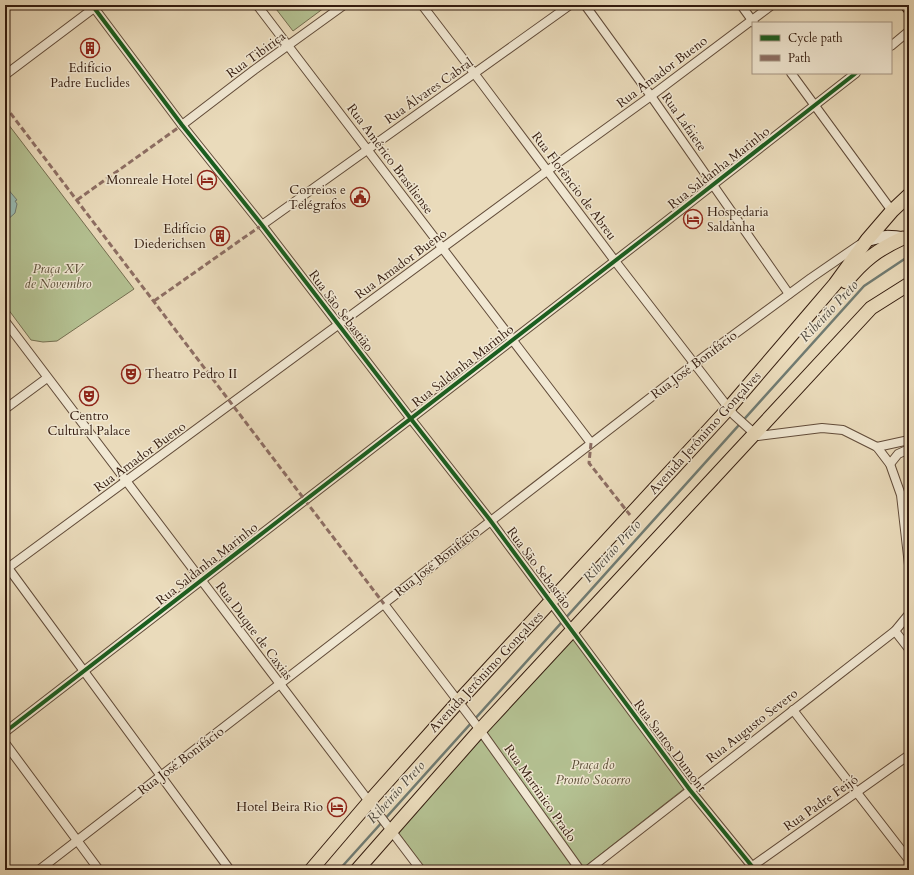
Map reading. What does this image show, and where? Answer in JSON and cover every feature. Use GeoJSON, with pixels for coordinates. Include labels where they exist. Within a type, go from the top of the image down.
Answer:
{"type":"FeatureCollection","features":[{"type":"Feature","properties":{"kind":"main road","name":"Rua José Bonifácio"},"geometry":{"type":"LineString","coordinates":[[867,240],[892,211],[909,195]]}},
{"type":"Feature","properties":{"kind":"main road"},"geometry":{"type":"LineString","coordinates":[[867,240],[880,236],[906,239]]}},
{"type":"Feature","properties":{"kind":"main road"},"geometry":{"type":"LineString","coordinates":[[812,311],[819,310],[824,306],[871,255],[882,248],[906,239]]}},
{"type":"Feature","properties":{"kind":"main road","name":"Avenida Jerônimo Gonçalves"},"geometry":{"type":"LineString","coordinates":[[311,870],[460,705],[731,412],[835,284],[867,240]]}},
{"type":"Feature","properties":{"kind":"main road"},"geometry":{"type":"LineString","coordinates":[[357,870],[388,827],[477,726],[752,432],[871,308],[909,284]]}},
{"type":"Feature","properties":{"kind":"street","name":"Rua Américo Brasiliense"},"geometry":{"type":"LineString","coordinates":[[257,5],[591,443]]}},
{"type":"Feature","properties":{"kind":"street","name":"Rua Tibiriça"},"geometry":{"type":"LineString","coordinates":[[182,125],[344,5]]}},
{"type":"Feature","properties":{"kind":"street","name":"Rua Florêncio de Abreu"},"geometry":{"type":"LineString","coordinates":[[422,5],[731,412],[752,432]]}},
{"type":"Feature","properties":{"kind":"street","name":"Rua Álvares Cabral"},"geometry":{"type":"LineString","coordinates":[[262,224],[570,5]]}},
{"type":"Feature","properties":{"kind":"street","name":"Rua Lafaiete"},"geometry":{"type":"LineString","coordinates":[[585,5],[651,96],[789,294]]}},
{"type":"Feature","properties":{"kind":"street"},"geometry":{"type":"LineString","coordinates":[[741,5],[753,21]]}},
{"type":"Feature","properties":{"kind":"street","name":"Rua Amador Bueno"},"geometry":{"type":"LineString","coordinates":[[6,567],[126,482],[338,324],[753,21],[772,5]]}},
{"type":"Feature","properties":{"kind":"street"},"geometry":{"type":"LineString","coordinates":[[5,75],[95,6]]}},
{"type":"Feature","properties":{"kind":"street","name":"Rua São Sebastião"},"geometry":{"type":"LineString","coordinates":[[95,6],[182,125],[262,224],[490,520],[570,627]]}},
{"type":"Feature","properties":{"kind":"street"},"geometry":{"type":"LineString","coordinates":[[892,45],[909,31]]}},
{"type":"Feature","properties":{"kind":"street"},"geometry":{"type":"LineString","coordinates":[[792,74],[892,211]]}},
{"type":"Feature","properties":{"kind":"street","name":"Rua Saldanha Marinho"},"geometry":{"type":"LineString","coordinates":[[5,732],[85,672],[855,74]]}},
{"type":"Feature","properties":{"kind":"street","name":"Rua José Bonifácio"},"geometry":{"type":"LineString","coordinates":[[39,870],[384,604],[490,520],[694,364],[789,294],[867,240]]}},
{"type":"Feature","properties":{"kind":"street","name":"Rua Duque de Caxias"},"geometry":{"type":"LineString","coordinates":[[5,322],[279,685],[421,870]]}},
{"type":"Feature","properties":{"kind":"street"},"geometry":{"type":"LineString","coordinates":[[5,409],[47,378]]}},
{"type":"Feature","properties":{"kind":"street"},"geometry":{"type":"LineString","coordinates":[[752,432],[760,436],[822,428],[843,430],[877,446],[890,464],[901,495],[909,565]]}},
{"type":"Feature","properties":{"kind":"street"},"geometry":{"type":"LineString","coordinates":[[877,446],[909,440]]}},
{"type":"Feature","properties":{"kind":"street"},"geometry":{"type":"LineString","coordinates":[[890,464],[898,454],[909,449]]}},
{"type":"Feature","properties":{"kind":"street"},"geometry":{"type":"LineString","coordinates":[[6,567],[230,870]]}},
{"type":"Feature","properties":{"kind":"street","name":"Rua Martinico Prado"},"geometry":{"type":"LineString","coordinates":[[384,604],[477,726],[580,870]]}},
{"type":"Feature","properties":{"kind":"street","name":"Rua Augusto Severo"},"geometry":{"type":"LineString","coordinates":[[588,870],[894,631],[909,614]]}},
{"type":"Feature","properties":{"kind":"street","name":"Rua Santos Dumont"},"geometry":{"type":"LineString","coordinates":[[570,627],[690,790],[751,869]]}},
{"type":"Feature","properties":{"kind":"street"},"geometry":{"type":"LineString","coordinates":[[894,631],[909,649]]}},
{"type":"Feature","properties":{"kind":"street"},"geometry":{"type":"LineString","coordinates":[[793,710],[909,860]]}},
{"type":"Feature","properties":{"kind":"street"},"geometry":{"type":"LineString","coordinates":[[5,742],[98,870]]}},
{"type":"Feature","properties":{"kind":"street","name":"Rua Padre Feijó"},"geometry":{"type":"LineString","coordinates":[[751,869],[909,755]]}},
{"type":"Feature","properties":{"kind":"green space"},"geometry":{"type":"Polygon","coordinates":[[[273,5],[328,5],[293,31],[273,5]]]}},
{"type":"Feature","properties":{"kind":"green space","name":"Praça XV de Novembro"},"geometry":{"type":"Polygon","coordinates":[[[5,120],[134,289],[57,341],[43,342],[31,340],[5,305],[5,120]]]}},
{"type":"Feature","properties":{"kind":"green space","name":"Praça do Pronto Socorro"},"geometry":{"type":"Polygon","coordinates":[[[574,637],[685,788],[583,868],[485,730],[574,637]]]}},
{"type":"Feature","properties":{"kind":"green space"},"geometry":{"type":"Polygon","coordinates":[[[480,736],[575,870],[426,870],[397,831],[480,736]]]}},
{"type":"Feature","properties":{"kind":"water"},"geometry":{"type":"Polygon","coordinates":[[[5,188],[7,188],[17,200],[15,201],[17,204],[15,213],[5,222],[5,188]]]}},
{"type":"Feature","properties":{"kind":"waterway","name":"Ribeirão Preto"},"geometry":{"type":"LineString","coordinates":[[339,870],[864,286],[909,256]]}},
{"type":"Feature","properties":{"kind":"marked path"},"geometry":{"type":"LineString","coordinates":[[5,106],[384,604]]}},
{"type":"Feature","properties":{"kind":"marked path"},"geometry":{"type":"LineString","coordinates":[[77,200],[182,125]]}},
{"type":"Feature","properties":{"kind":"marked path"},"geometry":{"type":"LineString","coordinates":[[154,301],[262,225]]}},
{"type":"Feature","properties":{"kind":"marked path"},"geometry":{"type":"LineString","coordinates":[[591,443],[589,463],[630,515]]}},
{"type":"Feature","properties":{"kind":"cycle path"},"geometry":{"type":"LineString","coordinates":[[92,5],[182,125],[262,225],[490,520],[690,790],[755,870]]}},
{"type":"Feature","properties":{"kind":"cycle path"},"geometry":{"type":"LineString","coordinates":[[5,732],[855,74]]}},
{"type":"Feature","properties":{"kind":"place","name":"Edifício Padre Euclides"},"geometry":{"type":"Point","coordinates":[90,48]}},
{"type":"Feature","properties":{"kind":"place","name":"Monreale Hotel"},"geometry":{"type":"Point","coordinates":[207,180]}},
{"type":"Feature","properties":{"kind":"place","name":"Correios e Telégrafos"},"geometry":{"type":"Point","coordinates":[360,197]}},
{"type":"Feature","properties":{"kind":"place","name":"Hospedaria Saldanha"},"geometry":{"type":"Point","coordinates":[693,219]}},
{"type":"Feature","properties":{"kind":"place","name":"Edifício Diederichsen"},"geometry":{"type":"Point","coordinates":[220,236]}},
{"type":"Feature","properties":{"kind":"place","name":"Theatro Pedro II"},"geometry":{"type":"Point","coordinates":[131,374]}},
{"type":"Feature","properties":{"kind":"place","name":"Centro Cultural Palace"},"geometry":{"type":"Point","coordinates":[89,396]}},
{"type":"Feature","properties":{"kind":"place","name":"Hotel Beira Rio"},"geometry":{"type":"Point","coordinates":[337,807]}}]}
